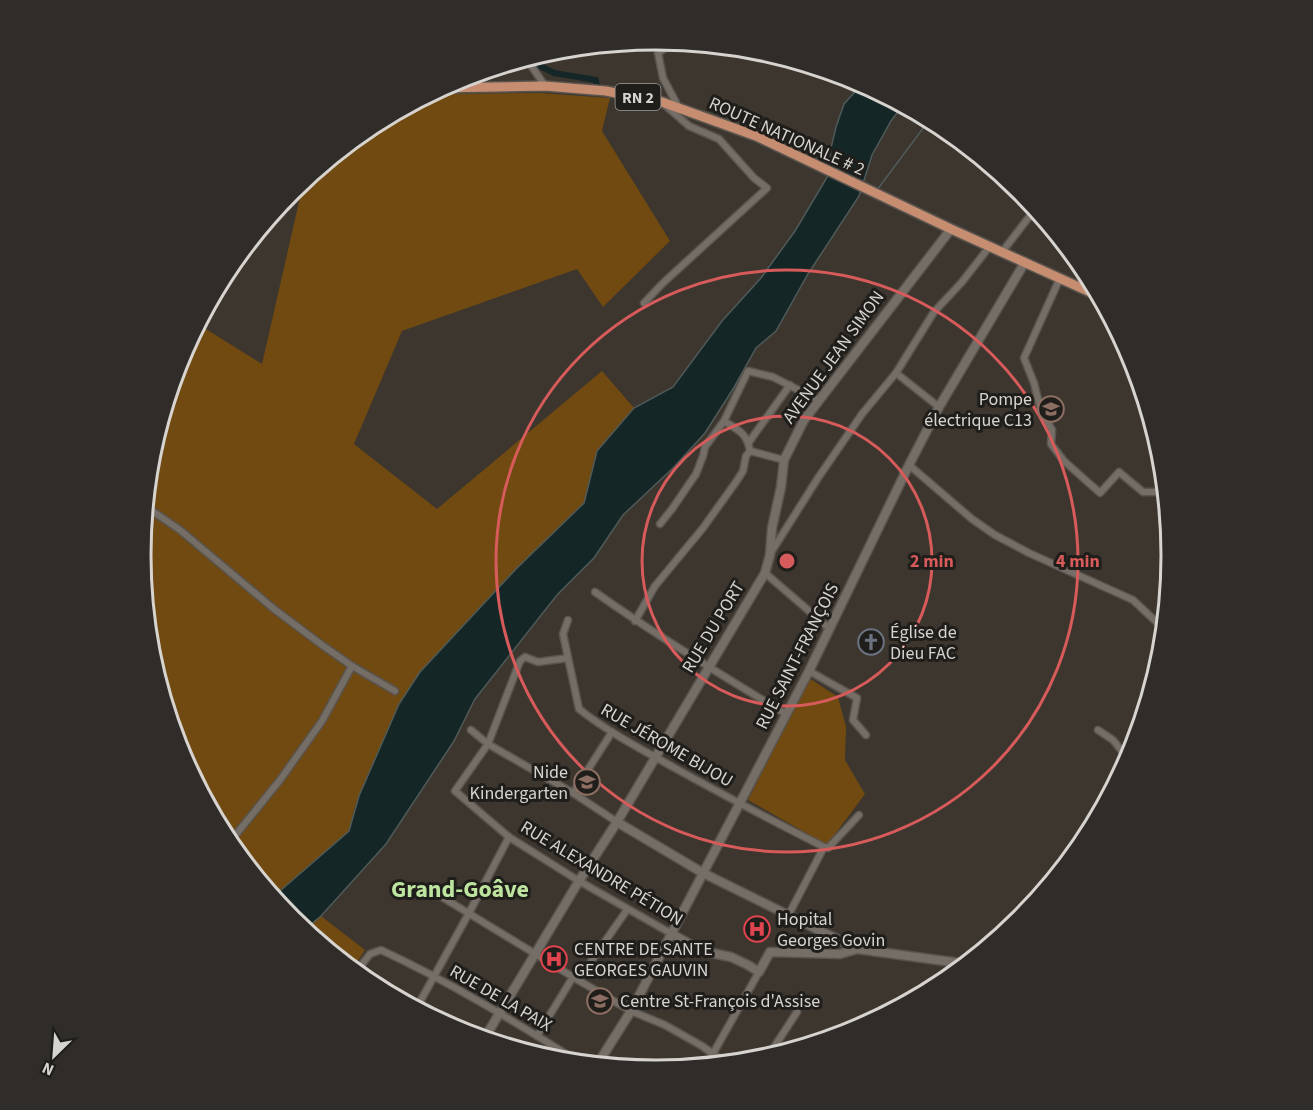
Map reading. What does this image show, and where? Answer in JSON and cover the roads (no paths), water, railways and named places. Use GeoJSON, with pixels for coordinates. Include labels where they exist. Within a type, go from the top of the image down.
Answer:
{"type":"FeatureCollection","features":[{"type":"Feature","properties":{"kind":"main road","name":"ROUTE NATIONALE # 2"},"geometry":{"type":"LineString","coordinates":[[464,88],[545,86],[606,91],[662,102],[756,136],[1087,291]]}},
{"type":"Feature","properties":{"kind":"street"},"geometry":{"type":"LineString","coordinates":[[662,50],[658,53],[663,78],[679,108]]}},
{"type":"Feature","properties":{"kind":"street"},"geometry":{"type":"LineString","coordinates":[[531,66],[545,86]]}},
{"type":"Feature","properties":{"kind":"street"},"geometry":{"type":"LineString","coordinates":[[644,303],[767,188],[754,178],[719,139],[689,126],[662,102]]}},
{"type":"Feature","properties":{"kind":"street"},"geometry":{"type":"LineString","coordinates":[[1002,252],[1030,215]]}},
{"type":"Feature","properties":{"kind":"street","name":"AVENUE JEAN SIMON"},"geometry":{"type":"LineString","coordinates":[[770,555],[772,528],[784,460],[804,420],[951,229]]}},
{"type":"Feature","properties":{"kind":"street","name":"RUE DU PORT"},"geometry":{"type":"LineString","coordinates":[[488,1032],[617,822],[765,573],[770,555],[818,478],[862,414],[896,373],[934,312],[962,282],[990,246]]}},
{"type":"Feature","properties":{"kind":"street","name":"RUE SAINT-FRANÇOIS"},"geometry":{"type":"LineString","coordinates":[[602,1057],[631,1011],[809,671],[939,407],[1025,262]]}},
{"type":"Feature","properties":{"kind":"street"},"geometry":{"type":"LineString","coordinates":[[1060,278],[1024,358],[1034,383],[1041,411],[1052,430],[1051,444],[1064,461],[1100,493],[1119,472],[1143,492],[1158,492]]}},
{"type":"Feature","properties":{"kind":"street"},"geometry":{"type":"LineString","coordinates":[[660,524],[696,474],[705,447],[724,421],[748,371],[773,377],[818,400]]}},
{"type":"Feature","properties":{"kind":"street"},"geometry":{"type":"LineString","coordinates":[[896,373],[939,407]]}},
{"type":"Feature","properties":{"kind":"street"},"geometry":{"type":"LineString","coordinates":[[749,442],[790,385]]}},
{"type":"Feature","properties":{"kind":"street"},"geometry":{"type":"LineString","coordinates":[[635,621],[655,586],[707,523],[742,471],[746,456],[750,452],[749,442],[745,435],[724,421]]}},
{"type":"Feature","properties":{"kind":"street"},"geometry":{"type":"LineString","coordinates":[[750,452],[784,460]]}},
{"type":"Feature","properties":{"kind":"street"},"geometry":{"type":"LineString","coordinates":[[909,465],[972,519],[995,535],[1133,600],[1158,623]]}},
{"type":"Feature","properties":{"kind":"street"},"geometry":{"type":"LineString","coordinates":[[153,511],[180,530],[274,609],[352,666],[394,691]]}},
{"type":"Feature","properties":{"kind":"street"},"geometry":{"type":"LineString","coordinates":[[765,573],[830,629]]}},
{"type":"Feature","properties":{"kind":"street"},"geometry":{"type":"LineString","coordinates":[[595,592],[708,668],[786,714]]}},
{"type":"Feature","properties":{"kind":"street","name":"RUE JÉROME BIJOU"},"geometry":{"type":"LineString","coordinates":[[568,620],[562,634],[579,709],[612,732],[655,757],[824,847]]}},
{"type":"Feature","properties":{"kind":"street"},"geometry":{"type":"LineString","coordinates":[[488,744],[520,662],[525,657],[538,662],[568,658]]}},
{"type":"Feature","properties":{"kind":"street"},"geometry":{"type":"LineString","coordinates":[[235,835],[280,780],[322,721],[352,666]]}},
{"type":"Feature","properties":{"kind":"street"},"geometry":{"type":"LineString","coordinates":[[809,671],[857,698],[853,720],[867,735]]}},
{"type":"Feature","properties":{"kind":"street"},"geometry":{"type":"LineString","coordinates":[[471,730],[488,744],[703,873],[788,916],[857,949],[955,962]]}},
{"type":"Feature","properties":{"kind":"street"},"geometry":{"type":"LineString","coordinates":[[1098,730],[1113,740],[1122,752]]}},
{"type":"Feature","properties":{"kind":"street"},"geometry":{"type":"LineString","coordinates":[[573,793],[612,732]]}},
{"type":"Feature","properties":{"kind":"street","name":"RUE ALEXANDRE PÉTION"},"geometry":{"type":"LineString","coordinates":[[488,744],[455,791],[509,837],[627,910],[702,951],[731,957],[759,972]]}},
{"type":"Feature","properties":{"kind":"street"},"geometry":{"type":"LineString","coordinates":[[788,916],[824,847],[828,848],[859,815]]}},
{"type":"Feature","properties":{"kind":"street"},"geometry":{"type":"LineString","coordinates":[[420,1002],[509,837]]}},
{"type":"Feature","properties":{"kind":"street"},"geometry":{"type":"LineString","coordinates":[[432,891],[631,1011],[665,1025],[717,1057]]}},
{"type":"Feature","properties":{"kind":"street"},"geometry":{"type":"LineString","coordinates":[[537,1036],[627,910]]}},
{"type":"Feature","properties":{"kind":"street"},"geometry":{"type":"LineString","coordinates":[[711,1057],[770,952],[840,954],[857,949]]}},
{"type":"Feature","properties":{"kind":"street","name":"RUE DE LA PAIX"},"geometry":{"type":"LineString","coordinates":[[362,965],[370,954],[381,950],[435,977],[562,1052]]}},
{"type":"Feature","properties":{"kind":"street"},"geometry":{"type":"LineString","coordinates":[[775,1046],[797,1012]]}},
{"type":"Feature","properties":{"kind":"waterway"},"geometry":{"type":"LineString","coordinates":[[539,64],[554,73],[596,80],[597,86]]}},
{"type":"Feature","properties":{"kind":"waterway"},"geometry":{"type":"LineString","coordinates":[[877,190],[924,127]]}},
{"type":"Feature","properties":{"kind":"place","name":"Pompe électrique C13"},"geometry":{"type":"Point","coordinates":[1051,409]}},
{"type":"Feature","properties":{"kind":"place","name":"Église de Dieu FAC"},"geometry":{"type":"Point","coordinates":[871,642]}},
{"type":"Feature","properties":{"kind":"place","name":"Nide Kindergarten"},"geometry":{"type":"Point","coordinates":[587,782]}},
{"type":"Feature","properties":{"kind":"place","name":"Hopital Georges Govin"},"geometry":{"type":"Point","coordinates":[757,929]}},
{"type":"Feature","properties":{"kind":"place","name":"CENTRE DE SANTE GEORGES GAUVIN"},"geometry":{"type":"Point","coordinates":[554,959]}},
{"type":"Feature","properties":{"kind":"place","name":"Centre St-François d'Assise"},"geometry":{"type":"Point","coordinates":[600,1001]}},
{"type":"Feature","properties":{"kind":"district","name":"Grand-Goâve"},"geometry":{"type":"Point","coordinates":[460,889]}}]}
